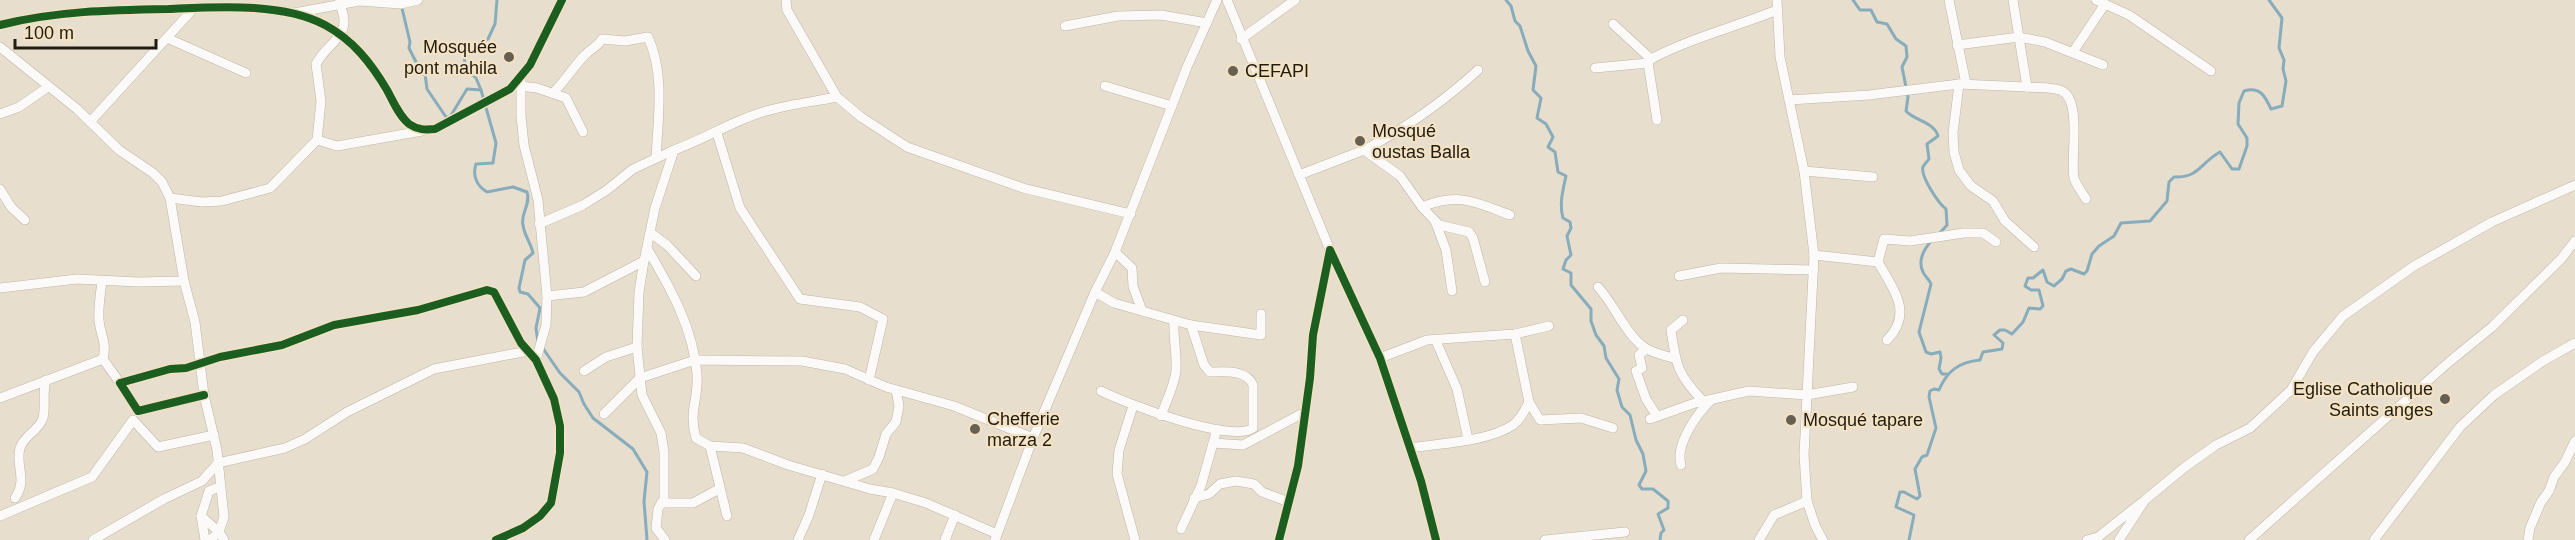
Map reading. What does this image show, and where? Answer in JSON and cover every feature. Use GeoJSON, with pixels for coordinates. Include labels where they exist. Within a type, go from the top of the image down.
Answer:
{"type":"FeatureCollection","features":[{"type":"Feature","properties":{"kind":"street"},"geometry":{"type":"LineString","coordinates":[[0,25],[59,13],[194,8],[294,13],[358,1],[400,4],[418,0]]}},
{"type":"Feature","properties":{"kind":"street"},"geometry":{"type":"LineString","coordinates":[[317,140],[337,146],[435,129],[510,89],[520,82],[530,65],[562,0]]}},
{"type":"Feature","properties":{"kind":"street"},"geometry":{"type":"LineString","coordinates":[[786,0],[787,10],[837,97],[861,117],[907,147],[1023,188],[1131,214]]}},
{"type":"Feature","properties":{"kind":"street"},"geometry":{"type":"LineString","coordinates":[[648,250],[670,287],[690,337],[698,388],[691,422],[696,438],[710,446],[742,448],[788,465],[893,493],[955,515],[996,537],[1033,438],[1095,292],[1116,252],[1172,106],[1217,0]]}},
{"type":"Feature","properties":{"kind":"street"},"geometry":{"type":"LineString","coordinates":[[1227,0],[1241,39],[1330,250],[1380,358],[1411,448],[1436,540]]}},
{"type":"Feature","properties":{"kind":"street"},"geometry":{"type":"LineString","coordinates":[[1241,39],[1294,0]]}},
{"type":"Feature","properties":{"kind":"street"},"geometry":{"type":"LineString","coordinates":[[1949,0],[1963,84],[1953,133],[1953,152],[1959,170],[1971,186],[1993,201],[2006,221],[2034,247]]}},
{"type":"Feature","properties":{"kind":"street"},"geometry":{"type":"LineString","coordinates":[[2013,0],[2027,87]]}},
{"type":"Feature","properties":{"kind":"street"},"geometry":{"type":"LineString","coordinates":[[2073,52],[2100,2],[2129,15],[2211,71]]}},
{"type":"Feature","properties":{"kind":"street"},"geometry":{"type":"LineString","coordinates":[[170,198],[202,202],[222,201],[270,188],[317,140],[321,101],[316,64],[342,35],[344,19],[339,3]]}},
{"type":"Feature","properties":{"kind":"street"},"geometry":{"type":"LineString","coordinates":[[1594,68],[1650,61],[1678,45],[1733,28],[1777,5],[1780,57],[1804,171],[1814,255],[1804,455],[1807,501],[1823,540]]}},
{"type":"Feature","properties":{"kind":"street"},"geometry":{"type":"LineString","coordinates":[[90,122],[194,8]]}},
{"type":"Feature","properties":{"kind":"street"},"geometry":{"type":"LineString","coordinates":[[294,13],[323,24],[356,45],[378,75],[400,113],[409,124],[422,130]]}},
{"type":"Feature","properties":{"kind":"street"},"geometry":{"type":"LineString","coordinates":[[1065,26],[1118,16],[1161,15],[1207,23]]}},
{"type":"Feature","properties":{"kind":"street"},"geometry":{"type":"LineString","coordinates":[[1613,24],[1650,61],[1657,120]]}},
{"type":"Feature","properties":{"kind":"street"},"geometry":{"type":"LineString","coordinates":[[553,93],[587,52],[597,47],[602,39],[625,40],[648,37],[656,54],[659,86],[656,158]]}},
{"type":"Feature","properties":{"kind":"street"},"geometry":{"type":"LineString","coordinates":[[1957,45],[2019,37],[2045,42],[2103,65]]}},
{"type":"Feature","properties":{"kind":"street"},"geometry":{"type":"LineString","coordinates":[[166,38],[246,73]]}},
{"type":"Feature","properties":{"kind":"street"},"geometry":{"type":"LineString","coordinates":[[0,47],[90,122],[119,150],[153,173],[162,182],[170,198],[184,281],[191,304],[204,395],[214,435],[224,517],[222,536]]}},
{"type":"Feature","properties":{"kind":"street"},"geometry":{"type":"LineString","coordinates":[[1299,175],[1364,150],[1389,137],[1445,101],[1478,70]]}},
{"type":"Feature","properties":{"kind":"street"},"geometry":{"type":"LineString","coordinates":[[520,82],[566,98],[583,132]]}},
{"type":"Feature","properties":{"kind":"street"},"geometry":{"type":"LineString","coordinates":[[496,540],[523,528],[540,516],[551,503],[556,487],[560,426],[555,399],[538,356],[547,296],[538,200],[524,145],[520,82]]}},
{"type":"Feature","properties":{"kind":"street"},"geometry":{"type":"LineString","coordinates":[[1789,100],[1869,95],[1896,90],[1963,84],[2060,90],[2070,97],[2073,106],[2072,153],[2075,181],[2086,199]]}},
{"type":"Feature","properties":{"kind":"street"},"geometry":{"type":"LineString","coordinates":[[1105,86],[1172,106]]}},
{"type":"Feature","properties":{"kind":"street"},"geometry":{"type":"LineString","coordinates":[[0,114],[18,107],[48,87]]}},
{"type":"Feature","properties":{"kind":"street"},"geometry":{"type":"LineString","coordinates":[[539,224],[583,205],[608,190],[633,169],[717,133],[745,118],[773,109],[837,97]]}},
{"type":"Feature","properties":{"kind":"street"},"geometry":{"type":"LineString","coordinates":[[717,133],[740,208],[800,298],[860,307],[883,319],[869,380]]}},
{"type":"Feature","properties":{"kind":"street"},"geometry":{"type":"LineString","coordinates":[[665,540],[656,528],[658,509],[664,499],[661,433],[642,394],[640,378],[639,292],[644,261],[652,234],[655,208],[674,150]]}},
{"type":"Feature","properties":{"kind":"street"},"geometry":{"type":"LineString","coordinates":[[1364,150],[1400,176],[1422,207],[1434,217],[1439,225],[1469,232],[1485,282]]}},
{"type":"Feature","properties":{"kind":"street"},"geometry":{"type":"LineString","coordinates":[[1804,171],[1873,177]]}},
{"type":"Feature","properties":{"kind":"street"},"geometry":{"type":"LineString","coordinates":[[2087,540],[2098,537],[2185,467],[2216,446],[2250,428],[2290,390],[2328,331],[2362,302],[2414,267],[2492,222],[2575,185]]}},
{"type":"Feature","properties":{"kind":"street"},"geometry":{"type":"LineString","coordinates":[[0,189],[12,207],[25,220]]}},
{"type":"Feature","properties":{"kind":"street"},"geometry":{"type":"LineString","coordinates":[[1422,207],[1441,199],[1455,198],[1470,200],[1510,215]]}},
{"type":"Feature","properties":{"kind":"street"},"geometry":{"type":"LineString","coordinates":[[1434,217],[1446,250],[1452,291]]}},
{"type":"Feature","properties":{"kind":"street"},"geometry":{"type":"LineString","coordinates":[[1887,340],[1896,331],[1901,304],[1878,262],[1884,239],[1910,241],[1964,233],[1983,233],[1996,242]]}},
{"type":"Feature","properties":{"kind":"street"},"geometry":{"type":"LineString","coordinates":[[652,234],[667,245],[696,276]]}},
{"type":"Feature","properties":{"kind":"street"},"geometry":{"type":"LineString","coordinates":[[2249,540],[2449,362],[2492,327],[2561,259],[2575,241]]}},
{"type":"Feature","properties":{"kind":"street"},"geometry":{"type":"LineString","coordinates":[[1278,540],[1298,466],[1313,335],[1330,250]]}},
{"type":"Feature","properties":{"kind":"street"},"geometry":{"type":"LineString","coordinates":[[1116,252],[1132,268],[1133,286],[1142,311]]}},
{"type":"Feature","properties":{"kind":"street"},"geometry":{"type":"LineString","coordinates":[[1814,255],[1878,262]]}},
{"type":"Feature","properties":{"kind":"street"},"geometry":{"type":"LineString","coordinates":[[547,296],[584,292],[644,261]]}},
{"type":"Feature","properties":{"kind":"street"},"geometry":{"type":"LineString","coordinates":[[1678,276],[1721,268],[1814,270]]}},
{"type":"Feature","properties":{"kind":"street"},"geometry":{"type":"LineString","coordinates":[[0,288],[77,279],[102,282],[184,281]]}},
{"type":"Feature","properties":{"kind":"street"},"geometry":{"type":"LineString","coordinates":[[102,282],[99,307],[100,324],[105,338],[103,360],[138,411],[204,395]]}},
{"type":"Feature","properties":{"kind":"street"},"geometry":{"type":"LineString","coordinates":[[1598,287],[1619,314],[1629,332],[1646,349],[1676,359]]}},
{"type":"Feature","properties":{"kind":"street"},"geometry":{"type":"LineString","coordinates":[[120,383],[170,369],[201,364],[220,357],[282,345],[334,325],[418,310],[487,290],[494,292],[499,298],[521,343],[528,351],[538,356]]}},
{"type":"Feature","properties":{"kind":"street"},"geometry":{"type":"LineString","coordinates":[[1095,292],[1114,303],[1191,325],[1261,334],[1261,314]]}},
{"type":"Feature","properties":{"kind":"street"},"geometry":{"type":"LineString","coordinates":[[1683,320],[1671,330],[1676,359],[1684,381],[1707,400]]}},
{"type":"Feature","properties":{"kind":"street"},"geometry":{"type":"LineString","coordinates":[[1161,416],[1174,383],[1176,369],[1173,344],[1174,321]]}},
{"type":"Feature","properties":{"kind":"street"},"geometry":{"type":"LineString","coordinates":[[1101,392],[1161,416],[1217,429],[1251,430],[1253,385],[1243,374],[1210,372],[1204,365],[1191,325]]}},
{"type":"Feature","properties":{"kind":"street"},"geometry":{"type":"LineString","coordinates":[[1380,358],[1416,343],[1515,334],[1549,326]]}},
{"type":"Feature","properties":{"kind":"street"},"geometry":{"type":"LineString","coordinates":[[1515,334],[1529,402],[1540,420],[1581,418],[1613,428]]}},
{"type":"Feature","properties":{"kind":"street"},"geometry":{"type":"LineString","coordinates":[[1436,341],[1457,389],[1468,439]]}},
{"type":"Feature","properties":{"kind":"street"},"geometry":{"type":"LineString","coordinates":[[2374,540],[2460,427],[2494,395],[2543,361],[2575,343]]}},
{"type":"Feature","properties":{"kind":"street"},"geometry":{"type":"LineString","coordinates":[[584,370],[606,357],[638,347]]}},
{"type":"Feature","properties":{"kind":"street"},"geometry":{"type":"LineString","coordinates":[[1646,349],[1639,355],[1642,368],[1636,371],[1653,418],[1707,400],[1749,391],[1807,395],[1853,387]]}},
{"type":"Feature","properties":{"kind":"street"},"geometry":{"type":"LineString","coordinates":[[93,540],[164,499],[202,481],[218,463],[285,448],[305,439],[347,412],[434,369],[528,351]]}},
{"type":"Feature","properties":{"kind":"street"},"geometry":{"type":"LineString","coordinates":[[0,398],[103,360]]}},
{"type":"Feature","properties":{"kind":"street"},"geometry":{"type":"LineString","coordinates":[[604,414],[640,378],[695,360],[802,361],[845,369],[896,390],[954,406],[1033,438]]}},
{"type":"Feature","properties":{"kind":"street"},"geometry":{"type":"LineString","coordinates":[[15,498],[21,489],[19,449],[24,440],[38,429],[43,419],[42,398],[46,380]]}},
{"type":"Feature","properties":{"kind":"street"},"geometry":{"type":"LineString","coordinates":[[33,386],[42,398]]}},
{"type":"Feature","properties":{"kind":"street"},"geometry":{"type":"LineString","coordinates":[[845,481],[873,469],[886,434],[896,422],[899,406],[896,390]]}},
{"type":"Feature","properties":{"kind":"street"},"geometry":{"type":"LineString","coordinates":[[1681,465],[1679,456],[1685,437],[1707,400]]}},
{"type":"Feature","properties":{"kind":"street"},"geometry":{"type":"LineString","coordinates":[[1411,448],[1500,432],[1515,424],[1529,402]]}},
{"type":"Feature","properties":{"kind":"street"},"geometry":{"type":"LineString","coordinates":[[1133,406],[1119,450],[1117,474],[1135,540]]}},
{"type":"Feature","properties":{"kind":"street"},"geometry":{"type":"LineString","coordinates":[[1213,443],[1243,445],[1305,412]]}},
{"type":"Feature","properties":{"kind":"street"},"geometry":{"type":"LineString","coordinates":[[0,516],[92,477],[133,420],[158,447],[214,435]]}},
{"type":"Feature","properties":{"kind":"street"},"geometry":{"type":"LineString","coordinates":[[1181,529],[1201,486],[1217,429]]}},
{"type":"Feature","properties":{"kind":"street"},"geometry":{"type":"LineString","coordinates":[[2528,540],[2530,528],[2541,502],[2575,441]]}},
{"type":"Feature","properties":{"kind":"street"},"geometry":{"type":"LineString","coordinates":[[710,446],[727,516]]}},
{"type":"Feature","properties":{"kind":"street"},"geometry":{"type":"LineString","coordinates":[[798,540],[822,474]]}},
{"type":"Feature","properties":{"kind":"street"},"geometry":{"type":"LineString","coordinates":[[1194,498],[1209,494],[1220,484],[1236,481],[1254,484],[1262,492],[1289,502]]}},
{"type":"Feature","properties":{"kind":"street"},"geometry":{"type":"LineString","coordinates":[[205,540],[201,516],[209,491],[219,487]]}},
{"type":"Feature","properties":{"kind":"street"},"geometry":{"type":"LineString","coordinates":[[661,503],[693,503],[719,489]]}},
{"type":"Feature","properties":{"kind":"street"},"geometry":{"type":"LineString","coordinates":[[874,540],[893,493]]}},
{"type":"Feature","properties":{"kind":"street"},"geometry":{"type":"LineString","coordinates":[[2119,540],[2145,500]]}},
{"type":"Feature","properties":{"kind":"street"},"geometry":{"type":"LineString","coordinates":[[1758,540],[1774,515],[1807,501]]}},
{"type":"Feature","properties":{"kind":"street"},"geometry":{"type":"LineString","coordinates":[[945,540],[955,515]]}},
{"type":"Feature","properties":{"kind":"street"},"geometry":{"type":"LineString","coordinates":[[201,516],[222,536]]}},
{"type":"Feature","properties":{"kind":"street"},"geometry":{"type":"LineString","coordinates":[[1545,540],[1625,532]]}},
{"type":"Feature","properties":{"kind":"street"},"geometry":{"type":"LineString","coordinates":[[210,540],[222,536]]}},
{"type":"Feature","properties":{"kind":"waterway"},"geometry":{"type":"LineString","coordinates":[[481,90],[476,78],[465,68],[464,52],[488,39],[495,24],[497,0]]}},
{"type":"Feature","properties":{"kind":"waterway"},"geometry":{"type":"LineString","coordinates":[[1506,0],[1511,6],[1515,21],[1520,26],[1528,51],[1536,66],[1533,90],[1541,98],[1537,118],[1546,124],[1553,137],[1548,147],[1555,152],[1558,172],[1566,176],[1561,208],[1563,218],[1570,222],[1571,228],[1567,236],[1571,255],[1566,260],[1563,269],[1571,273],[1571,285],[1591,309],[1591,321],[1596,335],[1604,346],[1606,358],[1619,379],[1617,390],[1622,407],[1630,415],[1636,440],[1643,454],[1646,471],[1639,485],[1642,489],[1653,489],[1668,501],[1668,508],[1658,514],[1664,530],[1660,540]]}},
{"type":"Feature","properties":{"kind":"waterway"},"geometry":{"type":"LineString","coordinates":[[1853,0],[1860,10],[1871,10],[1877,22],[1887,24],[1896,39],[1906,46],[1907,57],[1902,67],[1908,97],[1906,111],[1933,128],[1938,136],[1927,144],[1929,159],[1923,166],[1923,171],[1931,190],[1946,209],[1947,225],[1939,234]]}},
{"type":"Feature","properties":{"kind":"waterway"},"geometry":{"type":"LineString","coordinates":[[1909,540],[1914,515],[1896,507],[1900,492],[1917,499],[1920,496],[1915,469],[1922,457],[1927,455],[1936,428],[1929,397],[1930,391],[1939,390],[1950,373],[1960,365],[1980,360],[1983,352],[2002,349],[2003,343],[1994,335],[2000,330],[2012,334],[2023,322],[2029,308],[2040,309],[2043,306],[2039,290],[2031,290],[2025,286],[2028,278],[2033,278],[2043,270],[2047,282],[2054,286],[2062,279],[2066,271],[2071,269],[2084,274],[2092,254],[2114,236],[2121,223],[2150,221],[2167,201],[2169,182],[2174,177],[2189,175],[2220,152],[2232,169],[2239,169],[2247,146],[2247,138],[2238,124],[2239,103],[2244,91],[2258,91],[2264,96],[2271,109],[2282,106],[2286,81],[2283,69],[2284,60],[2279,48],[2282,18],[2269,0]]}},
{"type":"Feature","properties":{"kind":"waterway"},"geometry":{"type":"LineString","coordinates":[[401,4],[410,42],[409,48],[422,74],[425,74],[427,89],[446,117],[450,117],[467,89],[481,90],[496,143],[493,163],[476,164],[475,177],[478,184],[487,192],[513,187],[527,192],[528,201],[522,221],[533,253],[525,260],[519,288],[520,292],[528,294],[540,308],[536,328],[538,342]]}},
{"type":"Feature","properties":{"kind":"waterway"},"geometry":{"type":"LineString","coordinates":[[1932,240],[1921,259],[1921,268],[1931,284],[1919,332],[1926,352],[1931,354],[1940,352],[1939,369],[1942,374],[1947,374]]}},
{"type":"Feature","properties":{"kind":"waterway"},"geometry":{"type":"LineString","coordinates":[[542,347],[560,373],[579,392],[593,418],[633,449],[647,472],[644,501],[647,540]]}},
{"type":"Feature","properties":{"kind":"cycle path"},"geometry":{"type":"LineString","coordinates":[[0,25],[62,14],[104,11],[227,7],[269,9],[289,13],[325,25],[344,38],[374,71],[405,121],[422,129],[435,129],[510,89],[530,65],[562,0]]}},
{"type":"Feature","properties":{"kind":"cycle path"},"geometry":{"type":"LineString","coordinates":[[1279,540],[1298,466],[1310,378],[1313,335],[1330,250],[1380,358],[1421,481],[1436,540]]}},
{"type":"Feature","properties":{"kind":"cycle path"},"geometry":{"type":"LineString","coordinates":[[204,395],[138,411],[120,383],[170,369],[186,368],[220,357],[282,345],[334,325],[418,310],[487,290],[494,292],[521,343],[536,360],[554,399],[560,426],[560,453],[551,503],[540,516],[523,528],[496,540]]}},
{"type":"Feature","properties":{"kind":"place","name":"Mosquée pont mahila"},"geometry":{"type":"Point","coordinates":[509,57]}},
{"type":"Feature","properties":{"kind":"place","name":"CEFAPI"},"geometry":{"type":"Point","coordinates":[1233,71]}},
{"type":"Feature","properties":{"kind":"place","name":"Mosqué oustas Balla"},"geometry":{"type":"Point","coordinates":[1360,141]}},
{"type":"Feature","properties":{"kind":"place","name":"Eglise Catholique Saints anges"},"geometry":{"type":"Point","coordinates":[2445,399]}},
{"type":"Feature","properties":{"kind":"place","name":"Mosqué tapare"},"geometry":{"type":"Point","coordinates":[1791,420]}},
{"type":"Feature","properties":{"kind":"place","name":"Chefferie marza 2"},"geometry":{"type":"Point","coordinates":[975,429]}}]}
